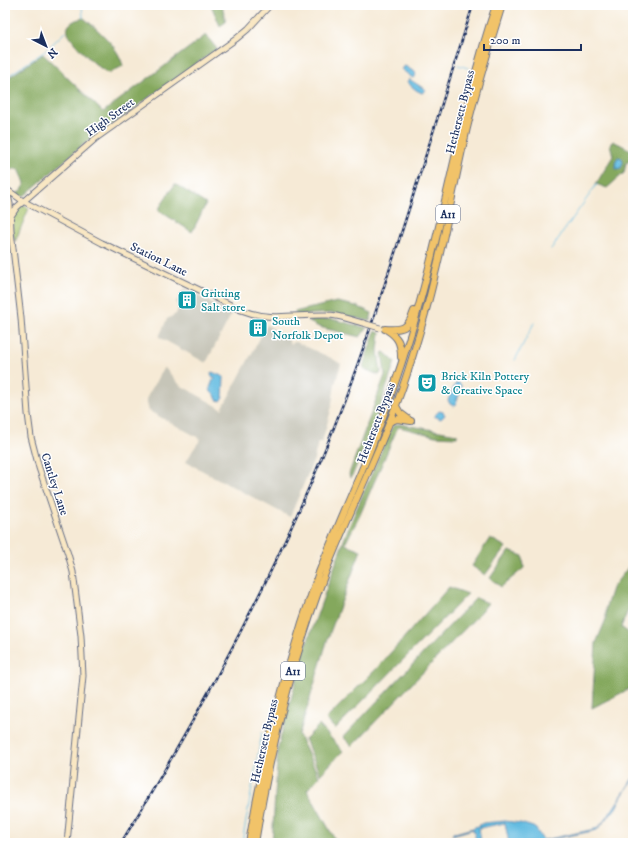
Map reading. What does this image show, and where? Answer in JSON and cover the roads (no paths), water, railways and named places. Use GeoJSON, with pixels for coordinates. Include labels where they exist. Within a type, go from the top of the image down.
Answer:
{"type":"FeatureCollection","features":[{"type":"Feature","properties":{"kind":"highway","name":"Hethersett Bypass"},"geometry":{"type":"LineString","coordinates":[[249,843],[273,725],[288,666],[332,540],[371,447],[397,378],[412,332],[424,288],[467,104],[496,5]]}},
{"type":"Feature","properties":{"kind":"highway","name":"Hethersett Bypass"},"geometry":{"type":"LineString","coordinates":[[255,843],[271,756],[298,656],[317,596],[334,550],[377,454],[396,406],[430,297],[466,133],[502,5]]}},
{"type":"Feature","properties":{"kind":"highway","name":"A11"},"geometry":{"type":"LineString","coordinates":[[383,328],[400,330],[404,328],[408,323],[424,288]]}},
{"type":"Feature","properties":{"kind":"highway","name":"A11"},"geometry":{"type":"LineString","coordinates":[[383,328],[396,338],[400,345],[401,358],[397,378]]}},
{"type":"Feature","properties":{"kind":"highway"},"geometry":{"type":"LineString","coordinates":[[389,422],[397,419],[411,420],[400,413],[396,406]]}},
{"type":"Feature","properties":{"kind":"street","name":"High Street"},"geometry":{"type":"LineString","coordinates":[[23,202],[57,171],[96,139],[248,29],[270,5]]}},
{"type":"Feature","properties":{"kind":"street","name":"Station Lane"},"geometry":{"type":"LineString","coordinates":[[6,189],[23,202],[209,296],[248,313],[283,318],[332,315],[383,328]]}},
{"type":"Feature","properties":{"kind":"street","name":"Cantley Lane"},"geometry":{"type":"LineString","coordinates":[[6,189],[11,216],[22,324],[31,437],[39,468],[68,554],[78,610],[82,648],[83,676],[67,843]]}},
{"type":"Feature","properties":{"kind":"street"},"geometry":{"type":"LineString","coordinates":[[11,216],[17,207],[23,202]]}},
{"type":"Feature","properties":{"kind":"water"},"geometry":{"type":"Polygon","coordinates":[[[405,66],[416,73],[415,77],[413,78],[401,69],[405,66]]]}},
{"type":"Feature","properties":{"kind":"water"},"geometry":{"type":"Polygon","coordinates":[[[409,79],[426,90],[422,93],[416,90],[407,82],[409,79]]]}},
{"type":"Feature","properties":{"kind":"water"},"geometry":{"type":"Polygon","coordinates":[[[618,157],[622,158],[623,162],[621,168],[616,169],[615,162],[618,157]]]}},
{"type":"Feature","properties":{"kind":"water"},"geometry":{"type":"Polygon","coordinates":[[[212,372],[224,377],[223,398],[220,401],[217,400],[215,395],[211,392],[210,388],[213,380],[215,379],[215,377],[212,377],[212,372]]]}},
{"type":"Feature","properties":{"kind":"water"},"geometry":{"type":"Polygon","coordinates":[[[458,382],[461,385],[461,391],[456,405],[454,406],[450,404],[448,400],[456,383],[458,382]]]}},
{"type":"Feature","properties":{"kind":"water"},"geometry":{"type":"Polygon","coordinates":[[[439,411],[443,412],[445,415],[441,419],[434,416],[439,411]]]}},
{"type":"Feature","properties":{"kind":"water"},"geometry":{"type":"Polygon","coordinates":[[[633,778],[616,808],[597,830],[544,841],[541,843],[509,843],[505,823],[479,828],[481,843],[477,843],[473,829],[452,835],[454,832],[473,828],[484,823],[505,821],[533,827],[544,840],[595,829],[610,813],[633,778]]]}},
{"type":"Feature","properties":{"kind":"waterway"},"geometry":{"type":"LineString","coordinates":[[82,5],[83,18]]}},
{"type":"Feature","properties":{"kind":"waterway"},"geometry":{"type":"LineString","coordinates":[[5,78],[44,52],[65,32]]}},
{"type":"Feature","properties":{"kind":"waterway"},"geometry":{"type":"LineString","coordinates":[[458,65],[468,68]]}},
{"type":"Feature","properties":{"kind":"waterway"},"geometry":{"type":"LineString","coordinates":[[551,249],[597,184]]}},
{"type":"Feature","properties":{"kind":"waterway"},"geometry":{"type":"LineString","coordinates":[[515,360],[534,323]]}},
{"type":"Feature","properties":{"kind":"waterway"},"geometry":{"type":"LineString","coordinates":[[242,843],[262,733]]}},
{"type":"Feature","properties":{"kind":"railway"},"geometry":{"type":"LineString","coordinates":[[121,843],[177,749],[254,606],[278,557],[322,457],[357,367],[407,215],[473,5]]}},
{"type":"Feature","properties":{"kind":"place","name":"Gritting Salt store"},"geometry":{"type":"Point","coordinates":[187,300]}},
{"type":"Feature","properties":{"kind":"place","name":"South Norfolk Depot"},"geometry":{"type":"Point","coordinates":[258,328]}},
{"type":"Feature","properties":{"kind":"place","name":"Brick Kiln Pottery & Creative Space"},"geometry":{"type":"Point","coordinates":[427,383]}}]}
